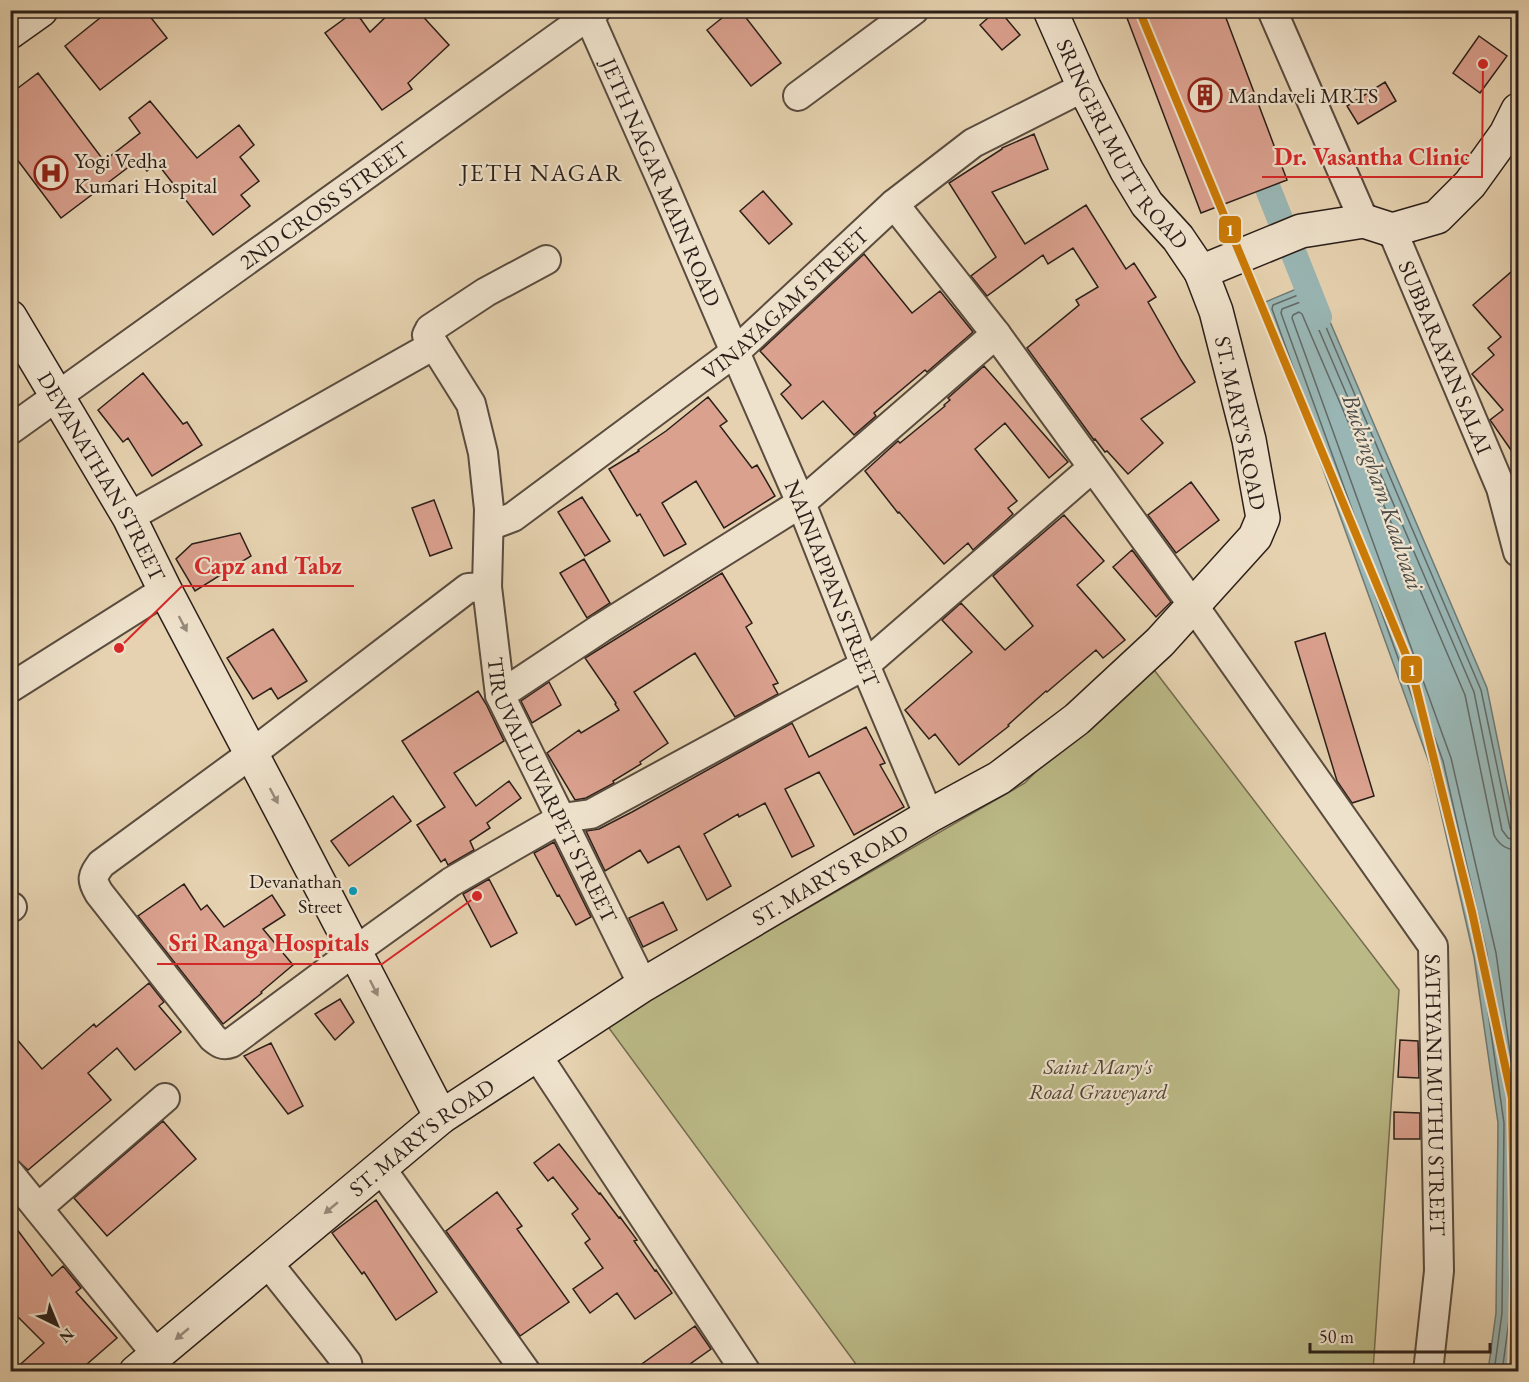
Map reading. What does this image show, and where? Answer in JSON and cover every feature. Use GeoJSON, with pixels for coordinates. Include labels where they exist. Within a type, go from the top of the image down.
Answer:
{"type":"FeatureCollection","features":[{"type":"Feature","properties":{"kind":"main road"},"geometry":{"type":"LineString","coordinates":[[10,32],[41,10]]}},
{"type":"Feature","properties":{"kind":"main road","name":"SRINGERI MUTT ROAD"},"geometry":{"type":"LineString","coordinates":[[1050,10],[1084,87],[1127,171],[1147,204],[1178,238],[1201,272]]}},
{"type":"Feature","properties":{"kind":"main road"},"geometry":{"type":"LineString","coordinates":[[1201,272],[1301,231],[1378,226],[1437,217],[1470,184],[1506,134],[1518,110]]}},
{"type":"Feature","properties":{"kind":"main road","name":"ST. MARY'S ROAD"},"geometry":{"type":"LineString","coordinates":[[146,1363],[441,1117],[643,985],[929,816],[999,778],[1077,719],[1160,642],[1255,537],[1263,518],[1249,440],[1216,311],[1201,272]]}},
{"type":"Feature","properties":{"kind":"main road","name":"DEVANATHAN STREET"},"geometry":{"type":"LineString","coordinates":[[10,317],[129,518],[441,1117]]}},
{"type":"Feature","properties":{"kind":"street"},"geometry":{"type":"LineString","coordinates":[[798,96],[914,10]]}},
{"type":"Feature","properties":{"kind":"street","name":"SUBBARAYAN SALAI"},"geometry":{"type":"LineString","coordinates":[[1273,11],[1378,226],[1510,481],[1518,552]]}},
{"type":"Feature","properties":{"kind":"street","name":"JETH NAGAR MAIN ROAD"},"geometry":{"type":"LineString","coordinates":[[590,12],[735,352]]}},
{"type":"Feature","properties":{"kind":"street","name":"2ND CROSS STREET"},"geometry":{"type":"LineString","coordinates":[[10,430],[590,12]]}},
{"type":"Feature","properties":{"kind":"street","name":"VINAYAGAM STREET"},"geometry":{"type":"LineString","coordinates":[[489,526],[513,517],[735,352],[894,204],[973,143],[1084,87]]}},
{"type":"Feature","properties":{"kind":"street","name":"SATHYANI MUTHU STREET"},"geometry":{"type":"LineString","coordinates":[[894,204],[996,334],[1193,605],[1433,946],[1439,1271],[1428,1371]]}},
{"type":"Feature","properties":{"kind":"street"},"geometry":{"type":"LineString","coordinates":[[129,518],[434,345],[427,335],[430,328],[486,292],[546,260]]}},
{"type":"Feature","properties":{"kind":"street"},"geometry":{"type":"LineString","coordinates":[[500,695],[601,628],[801,503],[996,334]]}},
{"type":"Feature","properties":{"kind":"street","name":"TIRUVALLUVARPET STREET"},"geometry":{"type":"LineString","coordinates":[[434,345],[471,404],[483,453],[489,509],[488,587],[500,695],[643,985]]}},
{"type":"Feature","properties":{"kind":"street","name":"NAINIAPPAN STREET"},"geometry":{"type":"LineString","coordinates":[[735,352],[801,503],[865,665],[929,816]]}},
{"type":"Feature","properties":{"kind":"street"},"geometry":{"type":"LineString","coordinates":[[488,587],[468,588],[251,754],[101,864],[93,874],[93,883],[106,902],[219,1043],[225,1045],[231,1043],[451,882],[562,818],[591,814],[865,665],[1092,468]]}},
{"type":"Feature","properties":{"kind":"street"},"geometry":{"type":"LineString","coordinates":[[10,688],[165,590]]}},
{"type":"Feature","properties":{"kind":"street"},"geometry":{"type":"LineString","coordinates":[[536,1054],[746,1371]]}},
{"type":"Feature","properties":{"kind":"street"},"geometry":{"type":"LineString","coordinates":[[38,1208],[165,1098]]}},
{"type":"Feature","properties":{"kind":"street"},"geometry":{"type":"LineString","coordinates":[[380,1167],[526,1371]]}},
{"type":"Feature","properties":{"kind":"street"},"geometry":{"type":"LineString","coordinates":[[10,1174],[38,1208],[146,1363]]}},
{"type":"Feature","properties":{"kind":"street"},"geometry":{"type":"LineString","coordinates":[[267,1262],[334,1346],[347,1364],[349,1371]]}},
{"type":"Feature","properties":{"kind":"green space","name":"Saint Mary's Road Graveyard"},"geometry":{"type":"Polygon","coordinates":[[[1145,658],[1399,990],[1373,1371],[861,1371],[606,1024],[1025,783],[1145,658]]]}},
{"type":"Feature","properties":{"kind":"water"},"geometry":{"type":"Polygon","coordinates":[[[1313,282],[1487,688],[1518,841],[1518,1371],[1488,1371],[1496,1313],[1498,1123],[1474,957],[1430,765],[1263,303],[1313,282]]]}},
{"type":"Feature","properties":{"kind":"building"},"geometry":{"type":"Polygon","coordinates":[[[110,10],[145,10],[167,38],[100,90],[65,46],[110,10]]]}},
{"type":"Feature","properties":{"kind":"building"},"geometry":{"type":"Polygon","coordinates":[[[393,10],[417,10],[449,45],[408,83],[412,89],[382,110],[325,33],[355,11],[370,32],[393,10]]]}},
{"type":"Feature","properties":{"kind":"building"},"geometry":{"type":"Polygon","coordinates":[[[732,10],[740,10],[781,63],[751,86],[707,30],[732,10]]]}},
{"type":"Feature","properties":{"kind":"building"},"geometry":{"type":"Polygon","coordinates":[[[997,10],[1020,35],[1002,50],[980,25],[997,10]]]}},
{"type":"Feature","properties":{"kind":"building","name":"Mandaveli MRTS"},"geometry":{"type":"Polygon","coordinates":[[[1124,10],[1223,10],[1287,180],[1201,213],[1124,10]]]}},
{"type":"Feature","properties":{"kind":"building"},"geometry":{"type":"Polygon","coordinates":[[[1479,36],[1507,56],[1480,93],[1453,73],[1479,36]]]}},
{"type":"Feature","properties":{"kind":"building"},"geometry":{"type":"Polygon","coordinates":[[[38,73],[104,161],[140,133],[129,118],[150,101],[197,158],[239,125],[254,145],[240,157],[259,181],[241,195],[250,206],[213,235],[157,163],[147,171],[138,160],[61,218],[10,150],[10,94],[38,73]]]}},
{"type":"Feature","properties":{"kind":"building"},"geometry":{"type":"Polygon","coordinates":[[[1385,82],[1396,101],[1358,124],[1347,106],[1385,82]]]}},
{"type":"Feature","properties":{"kind":"building"},"geometry":{"type":"Polygon","coordinates":[[[1034,134],[1048,169],[992,192],[1025,244],[1086,205],[1126,269],[1134,263],[1156,297],[1148,302],[1195,382],[1141,419],[1163,443],[1128,474],[1094,440],[1027,348],[1079,305],[1076,300],[1098,287],[1073,248],[1048,264],[1043,255],[987,296],[971,276],[996,257],[949,183],[1002,148],[1034,134]]]}},
{"type":"Feature","properties":{"kind":"building"},"geometry":{"type":"Polygon","coordinates":[[[763,191],[792,224],[769,244],[740,211],[763,191]]]}},
{"type":"Feature","properties":{"kind":"building"},"geometry":{"type":"Polygon","coordinates":[[[864,254],[912,313],[940,291],[973,332],[927,372],[925,370],[874,413],[876,416],[854,435],[823,401],[802,419],[781,394],[791,385],[760,351],[864,254]]]}},
{"type":"Feature","properties":{"kind":"building"},"geometry":{"type":"Polygon","coordinates":[[[1518,266],[1518,460],[1490,420],[1503,410],[1472,374],[1494,355],[1488,348],[1501,337],[1473,305],[1518,266]]]}},
{"type":"Feature","properties":{"kind":"building"},"geometry":{"type":"Polygon","coordinates":[[[984,366],[1068,462],[1049,478],[1005,423],[975,449],[1017,501],[1008,508],[1013,514],[973,550],[968,543],[944,564],[898,513],[865,471],[898,441],[900,443],[945,406],[950,400],[948,398],[984,366]]]}},
{"type":"Feature","properties":{"kind":"building"},"geometry":{"type":"Polygon","coordinates":[[[143,373],[183,424],[187,422],[202,445],[152,476],[128,438],[123,442],[98,410],[143,373]]]}},
{"type":"Feature","properties":{"kind":"building"},"geometry":{"type":"Polygon","coordinates":[[[708,397],[727,421],[720,426],[752,468],[757,465],[775,496],[724,528],[696,481],[662,503],[686,544],[664,556],[640,514],[637,516],[609,469],[639,451],[708,397]]]}},
{"type":"Feature","properties":{"kind":"building"},"geometry":{"type":"Polygon","coordinates":[[[1191,482],[1219,520],[1176,553],[1148,515],[1191,482]]]}},
{"type":"Feature","properties":{"kind":"building"},"geometry":{"type":"Polygon","coordinates":[[[582,497],[610,541],[585,556],[558,512],[582,497]]]}},
{"type":"Feature","properties":{"kind":"building"},"geometry":{"type":"Polygon","coordinates":[[[434,500],[452,548],[430,556],[412,508],[434,500]]]}},
{"type":"Feature","properties":{"kind":"building"},"geometry":{"type":"Polygon","coordinates":[[[1064,515],[1104,561],[1077,585],[1125,640],[1103,658],[1096,650],[1046,691],[1009,726],[959,765],[935,734],[929,739],[905,710],[972,652],[942,620],[961,603],[1005,650],[1033,626],[993,576],[1064,515]]]}},
{"type":"Feature","properties":{"kind":"building"},"geometry":{"type":"Polygon","coordinates":[[[240,533],[251,556],[195,591],[176,559],[192,544],[240,533]]]}},
{"type":"Feature","properties":{"kind":"building"},"geometry":{"type":"Polygon","coordinates":[[[1132,550],[1171,602],[1156,617],[1113,567],[1132,550]]]}},
{"type":"Feature","properties":{"kind":"building"},"geometry":{"type":"Polygon","coordinates":[[[584,559],[610,603],[587,618],[560,573],[584,559]]]}},
{"type":"Feature","properties":{"kind":"building"},"geometry":{"type":"Polygon","coordinates":[[[722,573],[752,623],[746,627],[778,683],[773,685],[778,694],[735,717],[695,653],[634,692],[668,743],[640,762],[641,764],[613,781],[614,783],[586,798],[575,800],[547,753],[579,730],[581,733],[619,710],[585,658],[722,573]]]}},
{"type":"Feature","properties":{"kind":"building"},"geometry":{"type":"Polygon","coordinates":[[[273,629],[307,681],[278,699],[271,688],[253,699],[227,658],[273,629]]]}},
{"type":"Feature","properties":{"kind":"building"},"geometry":{"type":"Polygon","coordinates":[[[1325,633],[1374,796],[1352,803],[1337,781],[1295,642],[1325,633]]]}},
{"type":"Feature","properties":{"kind":"building"},"geometry":{"type":"Polygon","coordinates":[[[549,682],[561,705],[532,723],[521,701],[549,682]]]}},
{"type":"Feature","properties":{"kind":"building"},"geometry":{"type":"Polygon","coordinates":[[[478,691],[504,741],[454,773],[476,806],[509,781],[521,798],[487,823],[490,828],[470,841],[474,850],[448,865],[445,859],[441,862],[417,825],[445,807],[402,741],[478,691]]]}},
{"type":"Feature","properties":{"kind":"building"},"geometry":{"type":"Polygon","coordinates":[[[792,723],[809,757],[866,727],[885,763],[880,765],[904,807],[854,835],[819,772],[785,789],[814,846],[792,857],[765,803],[739,817],[738,814],[704,834],[731,886],[707,900],[679,846],[648,863],[640,850],[605,871],[586,831],[599,829],[632,812],[792,723]]]}},
{"type":"Feature","properties":{"kind":"building"},"geometry":{"type":"Polygon","coordinates":[[[393,796],[411,821],[349,866],[331,841],[393,796]]]}},
{"type":"Feature","properties":{"kind":"building"},"geometry":{"type":"Polygon","coordinates":[[[554,842],[591,917],[576,925],[534,853],[554,842]]]}},
{"type":"Feature","properties":{"kind":"building"},"geometry":{"type":"Polygon","coordinates":[[[489,879],[517,933],[491,947],[463,894],[489,879]]]}},
{"type":"Feature","properties":{"kind":"building"},"geometry":{"type":"Polygon","coordinates":[[[184,884],[201,910],[207,905],[224,927],[272,895],[285,915],[263,929],[293,965],[223,1024],[138,916],[184,884]]]}},
{"type":"Feature","properties":{"kind":"building"},"geometry":{"type":"Polygon","coordinates":[[[663,902],[677,930],[643,947],[629,918],[663,902]]]}},
{"type":"Feature","properties":{"kind":"building"},"geometry":{"type":"Polygon","coordinates":[[[149,983],[164,1002],[159,1006],[181,1032],[135,1070],[117,1048],[88,1073],[111,1100],[28,1170],[16,1159],[10,1158],[10,1031],[42,1069],[94,1024],[96,1027],[149,983]]]}},
{"type":"Feature","properties":{"kind":"building"},"geometry":{"type":"Polygon","coordinates":[[[340,999],[354,1022],[335,1040],[315,1014],[340,999]]]}},
{"type":"Feature","properties":{"kind":"building"},"geometry":{"type":"Polygon","coordinates":[[[1400,1040],[1418,1041],[1419,1078],[1398,1077],[1400,1040]]]}},
{"type":"Feature","properties":{"kind":"building"},"geometry":{"type":"Polygon","coordinates":[[[271,1043],[303,1106],[288,1114],[244,1056],[271,1043]]]}},
{"type":"Feature","properties":{"kind":"building"},"geometry":{"type":"Polygon","coordinates":[[[1394,1112],[1420,1113],[1420,1139],[1394,1139],[1394,1112]]]}},
{"type":"Feature","properties":{"kind":"building"},"geometry":{"type":"Polygon","coordinates":[[[163,1121],[196,1159],[107,1236],[74,1198],[163,1121]]]}},
{"type":"Feature","properties":{"kind":"building"},"geometry":{"type":"Polygon","coordinates":[[[559,1144],[620,1217],[637,1240],[634,1241],[672,1293],[635,1319],[617,1293],[590,1313],[573,1289],[603,1268],[585,1243],[590,1239],[572,1214],[578,1209],[553,1177],[548,1181],[534,1163],[559,1144]]]}},
{"type":"Feature","properties":{"kind":"building"},"geometry":{"type":"Polygon","coordinates":[[[497,1192],[522,1226],[517,1229],[569,1302],[520,1336],[446,1231],[497,1192]]]}},
{"type":"Feature","properties":{"kind":"building"},"geometry":{"type":"Polygon","coordinates":[[[376,1200],[437,1292],[396,1320],[364,1272],[362,1274],[332,1233],[376,1200]]]}},
{"type":"Feature","properties":{"kind":"building"},"geometry":{"type":"Polygon","coordinates":[[[10,1220],[52,1276],[63,1266],[81,1288],[76,1292],[117,1338],[79,1371],[13,1371],[44,1343],[10,1309],[10,1220]]]}},
{"type":"Feature","properties":{"kind":"building"},"geometry":{"type":"Polygon","coordinates":[[[695,1326],[711,1349],[680,1371],[632,1371],[695,1326]]]}},
{"type":"Feature","properties":{"kind":"waterway","name":"Buckingham Kaalvaai"},"geometry":{"type":"LineString","coordinates":[[1255,156],[1319,317]]}},
{"type":"Feature","properties":{"kind":"transit line","name":"1"},"geometry":{"type":"LineString","coordinates":[[1139,10],[1411,667],[1472,912],[1512,1098],[1515,1282],[1513,1372]]}},
{"type":"Feature","properties":{"kind":"place","name":"Dr. Vasantha Clinic"},"geometry":{"type":"Point","coordinates":[1483,64]}},
{"type":"Feature","properties":{"kind":"place","name":"Mandaveli MRTS"},"geometry":{"type":"Point","coordinates":[1205,95]}},
{"type":"Feature","properties":{"kind":"place","name":"Yogi Vedha Kumari Hospital"},"geometry":{"type":"Point","coordinates":[51,173]}},
{"type":"Feature","properties":{"kind":"place","name":"Capz and Tabz"},"geometry":{"type":"Point","coordinates":[119,648]}},
{"type":"Feature","properties":{"kind":"place","name":"Devanathan Street"},"geometry":{"type":"Point","coordinates":[353,891]}},
{"type":"Feature","properties":{"kind":"place","name":"Sri Ranga Hospitals"},"geometry":{"type":"Point","coordinates":[477,896]}},
{"type":"Feature","properties":{"kind":"district","name":"JETH NAGAR"},"geometry":{"type":"Point","coordinates":[542,173]}}]}
